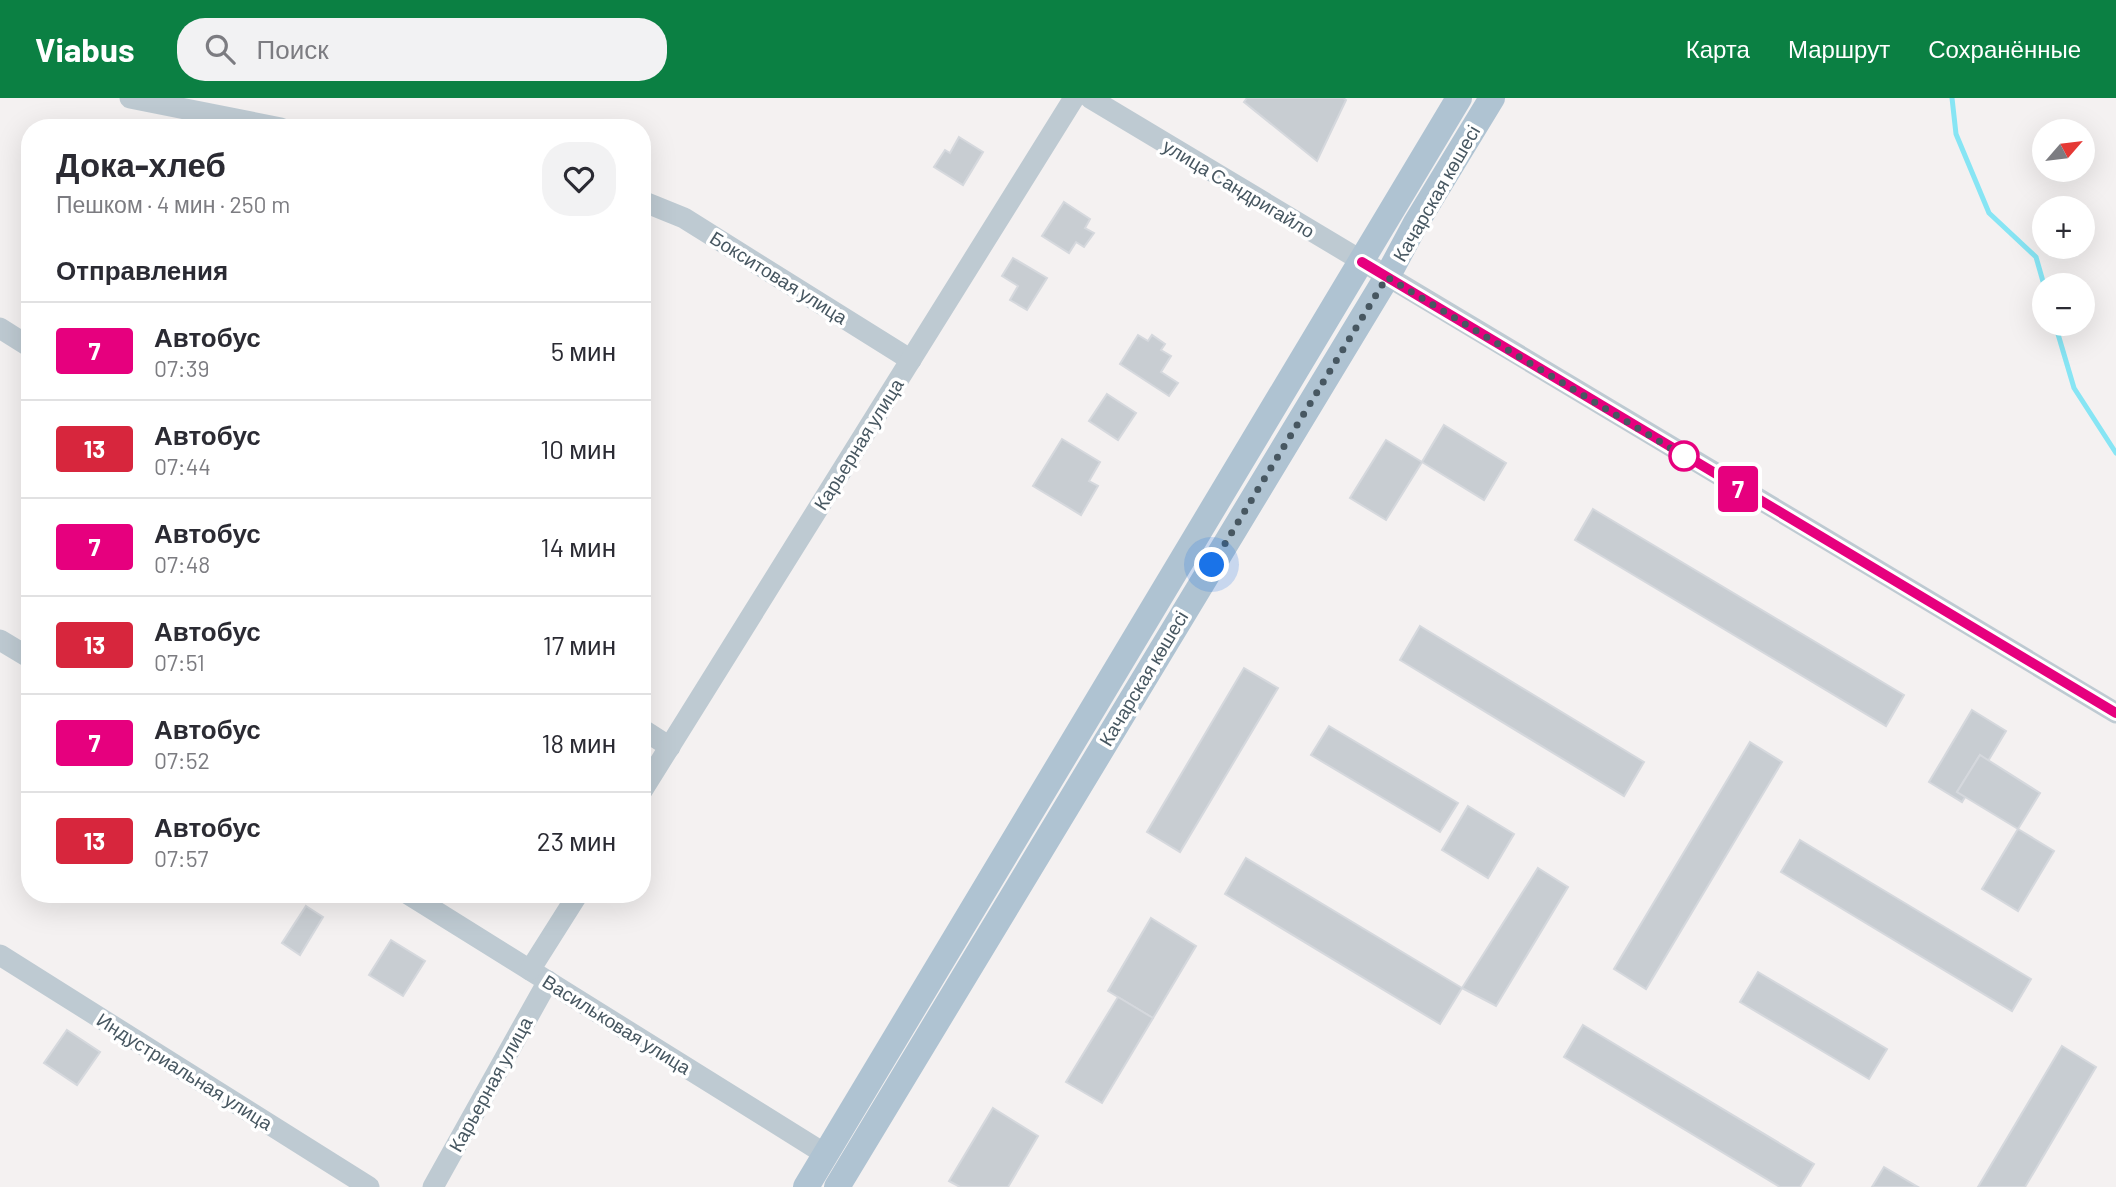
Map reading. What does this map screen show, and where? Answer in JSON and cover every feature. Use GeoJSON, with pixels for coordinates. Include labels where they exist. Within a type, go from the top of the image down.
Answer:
{"type":"FeatureCollection","features":[{"type":"Feature","properties":{"kind":"main road","name":"Качарская көшесі"},"geometry":{"type":"LineString","coordinates":[[806,1187],[1459,98]]}},
{"type":"Feature","properties":{"kind":"main road","name":"Качарская көшесі"},"geometry":{"type":"LineString","coordinates":[[837,1187],[1185,607],[1278,459],[1492,98]]}},
{"type":"Feature","properties":{"kind":"street"},"geometry":{"type":"LineString","coordinates":[[130,98],[236,119]]}},
{"type":"Feature","properties":{"kind":"street","name":"Карьерная улица"},"geometry":{"type":"LineString","coordinates":[[651,777],[1074,98]]}},
{"type":"Feature","properties":{"kind":"street","name":"улица Сандригайло"},"geometry":{"type":"LineString","coordinates":[[1090,98],[2116,713]]}},
{"type":"Feature","properties":{"kind":"street","name":"Бокситовая улица"},"geometry":{"type":"LineString","coordinates":[[651,205],[684,218],[911,360]]}},
{"type":"Feature","properties":{"kind":"street"},"geometry":{"type":"LineString","coordinates":[[0,328],[21,341]]}},
{"type":"Feature","properties":{"kind":"street"},"geometry":{"type":"LineString","coordinates":[[1252,444],[1278,459]]}},
{"type":"Feature","properties":{"kind":"street"},"geometry":{"type":"LineString","coordinates":[[0,640],[21,653]]}},
{"type":"Feature","properties":{"kind":"street"},"geometry":{"type":"LineString","coordinates":[[651,735],[670,747]]}},
{"type":"Feature","properties":{"kind":"street","name":"Васильковая улица"},"geometry":{"type":"LineString","coordinates":[[422,903],[825,1154]]}},
{"type":"Feature","properties":{"kind":"street","name":"Карьерная улица"},"geometry":{"type":"LineString","coordinates":[[433,1187],[574,903]]}},
{"type":"Feature","properties":{"kind":"street"},"geometry":{"type":"LineString","coordinates":[[975,904],[1000,919]]}},
{"type":"Feature","properties":{"kind":"street","name":"Индустриальная улица"},"geometry":{"type":"LineString","coordinates":[[0,954],[369,1187]]}},
{"type":"Feature","properties":{"kind":"building"},"geometry":{"type":"Polygon","coordinates":[[[1247,98],[1346,100],[1317,161],[1244,102],[1247,98]]]}},
{"type":"Feature","properties":{"kind":"building"},"geometry":{"type":"Polygon","coordinates":[[[959,137],[983,152],[963,185],[934,167],[945,150],[950,153],[959,137]]]}},
{"type":"Feature","properties":{"kind":"building"},"geometry":{"type":"Polygon","coordinates":[[[1064,202],[1090,219],[1085,228],[1094,233],[1084,247],[1076,242],[1069,253],[1042,236],[1064,202]]]}},
{"type":"Feature","properties":{"kind":"building"},"geometry":{"type":"Polygon","coordinates":[[[1013,258],[1047,278],[1027,310],[1010,300],[1018,286],[1002,276],[1013,258]]]}},
{"type":"Feature","properties":{"kind":"building"},"geometry":{"type":"Polygon","coordinates":[[[1138,335],[1148,341],[1152,335],[1165,344],[1161,350],[1171,356],[1161,372],[1178,383],[1169,396],[1120,364],[1138,335]]]}},
{"type":"Feature","properties":{"kind":"building"},"geometry":{"type":"Polygon","coordinates":[[[1107,394],[1136,413],[1118,440],[1089,421],[1107,394]]]}},
{"type":"Feature","properties":{"kind":"building"},"geometry":{"type":"Polygon","coordinates":[[[1444,425],[1506,463],[1484,500],[1422,462],[1444,425]]]}},
{"type":"Feature","properties":{"kind":"building"},"geometry":{"type":"Polygon","coordinates":[[[1062,439],[1100,462],[1089,481],[1098,486],[1081,515],[1033,486],[1062,439]]]}},
{"type":"Feature","properties":{"kind":"building"},"geometry":{"type":"Polygon","coordinates":[[[1386,440],[1422,462],[1386,520],[1350,498],[1386,440]]]}},
{"type":"Feature","properties":{"kind":"building"},"geometry":{"type":"Polygon","coordinates":[[[1593,509],[1904,695],[1886,726],[1575,540],[1593,509]]]}},
{"type":"Feature","properties":{"kind":"building"},"geometry":{"type":"Polygon","coordinates":[[[1420,626],[1644,762],[1624,796],[1400,660],[1420,626]]]}},
{"type":"Feature","properties":{"kind":"building"},"geometry":{"type":"Polygon","coordinates":[[[1244,668],[1278,688],[1180,852],[1147,832],[1244,668]]]}},
{"type":"Feature","properties":{"kind":"building"},"geometry":{"type":"Polygon","coordinates":[[[1972,710],[2006,731],[1988,761],[1980,755],[1957,792],[1965,797],[1962,802],[1929,782],[1972,710]]]}},
{"type":"Feature","properties":{"kind":"building"},"geometry":{"type":"Polygon","coordinates":[[[1329,726],[1458,803],[1440,832],[1311,755],[1329,726]]]}},
{"type":"Feature","properties":{"kind":"building"},"geometry":{"type":"Polygon","coordinates":[[[1750,742],[1782,762],[1646,989],[1614,969],[1750,742]]]}},
{"type":"Feature","properties":{"kind":"building"},"geometry":{"type":"Polygon","coordinates":[[[1980,755],[2040,793],[2018,829],[1957,792],[1980,755]]]}},
{"type":"Feature","properties":{"kind":"building"},"geometry":{"type":"Polygon","coordinates":[[[1468,806],[1514,834],[1488,878],[1442,850],[1468,806]]]}},
{"type":"Feature","properties":{"kind":"building"},"geometry":{"type":"Polygon","coordinates":[[[2018,829],[2054,851],[2018,911],[1982,889],[2018,829]]]}},
{"type":"Feature","properties":{"kind":"building"},"geometry":{"type":"Polygon","coordinates":[[[1800,840],[2031,979],[2012,1011],[1781,872],[1800,840]]]}},
{"type":"Feature","properties":{"kind":"building"},"geometry":{"type":"Polygon","coordinates":[[[1246,858],[1462,988],[1440,1024],[1225,894],[1246,858]]]}},
{"type":"Feature","properties":{"kind":"building"},"geometry":{"type":"Polygon","coordinates":[[[1538,868],[1568,887],[1496,1006],[1462,988],[1538,868]]]}},
{"type":"Feature","properties":{"kind":"building"},"geometry":{"type":"Polygon","coordinates":[[[306,906],[323,917],[300,955],[282,943],[306,906]]]}},
{"type":"Feature","properties":{"kind":"building"},"geometry":{"type":"Polygon","coordinates":[[[1151,918],[1196,946],[1153,1018],[1108,991],[1151,918]]]}},
{"type":"Feature","properties":{"kind":"building"},"geometry":{"type":"Polygon","coordinates":[[[391,940],[425,961],[403,996],[369,975],[391,940]]]}},
{"type":"Feature","properties":{"kind":"building"},"geometry":{"type":"Polygon","coordinates":[[[1758,972],[1887,1049],[1869,1079],[1740,1002],[1758,972]]]}},
{"type":"Feature","properties":{"kind":"building"},"geometry":{"type":"Polygon","coordinates":[[[1118,997],[1153,1018],[1102,1103],[1066,1082],[1118,997]]]}},
{"type":"Feature","properties":{"kind":"building"},"geometry":{"type":"Polygon","coordinates":[[[1583,1025],[1814,1164],[1800,1187],[1780,1187],[1564,1057],[1583,1025]]]}},
{"type":"Feature","properties":{"kind":"building"},"geometry":{"type":"Polygon","coordinates":[[[67,1030],[100,1052],[77,1085],[44,1063],[67,1030]]]}},
{"type":"Feature","properties":{"kind":"building"},"geometry":{"type":"Polygon","coordinates":[[[2062,1046],[2096,1067],[2025,1187],[1978,1187],[2062,1046]]]}},
{"type":"Feature","properties":{"kind":"building"},"geometry":{"type":"Polygon","coordinates":[[[993,1108],[1038,1136],[1008,1187],[960,1187],[949,1181],[993,1108]]]}},
{"type":"Feature","properties":{"kind":"building"},"geometry":{"type":"Polygon","coordinates":[[[1884,1167],[1918,1187],[1872,1187],[1884,1167]]]}},
{"type":"Feature","properties":{"kind":"waterway"},"geometry":{"type":"LineString","coordinates":[[1952,98],[1956,134],[1989,213],[2036,257],[2041,273]]}},
{"type":"Feature","properties":{"kind":"waterway"},"geometry":{"type":"LineString","coordinates":[[2059,336],[2074,388],[2116,453]]}},
{"type":"Feature","properties":{"kind":"bus line","name":"7"},"geometry":{"type":"LineString","coordinates":[[1362,262],[2116,713]]}},
{"type":"Feature","properties":{"kind":"route"},"geometry":{"type":"LineString","coordinates":[[1212,565],[1387,277],[1692,461],[1684,456]]}}]}
